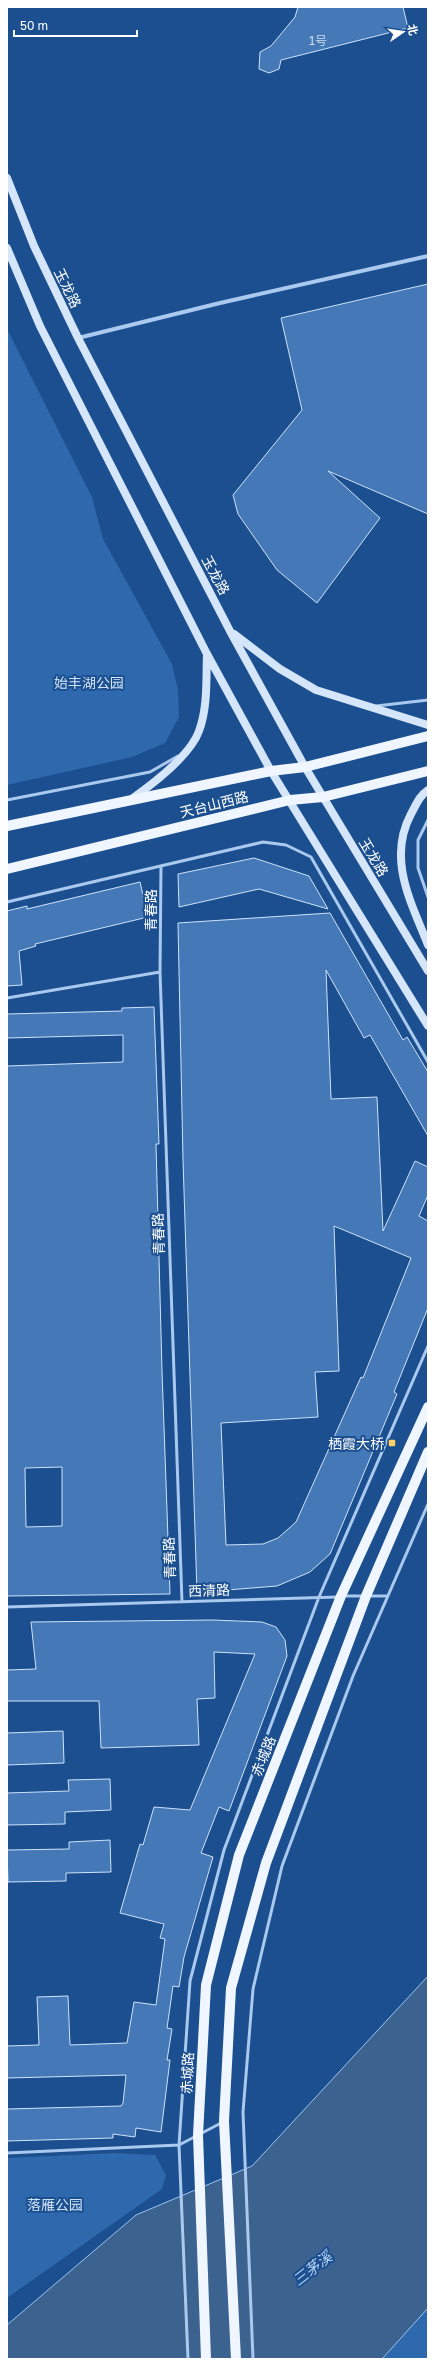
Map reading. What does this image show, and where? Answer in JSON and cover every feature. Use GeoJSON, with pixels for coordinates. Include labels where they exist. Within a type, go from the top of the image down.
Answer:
{"type":"FeatureCollection","features":[{"type":"Feature","properties":{"kind":"main road","name":"玉龙路"},"geometry":{"type":"LineString","coordinates":[[7,178],[34,246],[78,338],[230,631],[305,767],[428,971]]}},
{"type":"Feature","properties":{"kind":"main road"},"geometry":{"type":"LineString","coordinates":[[7,248],[40,326],[207,654],[270,771],[290,800],[428,1026]]}},
{"type":"Feature","properties":{"kind":"main road"},"geometry":{"type":"LineString","coordinates":[[230,631],[280,669],[316,690],[428,725]]}},
{"type":"Feature","properties":{"kind":"main road"},"geometry":{"type":"LineString","coordinates":[[133,798],[156,781],[185,752],[199,732],[206,700],[207,654]]}},
{"type":"Feature","properties":{"kind":"main road","name":"天台山西路"},"geometry":{"type":"LineString","coordinates":[[7,826],[133,798],[270,771],[305,767],[428,736]]}},
{"type":"Feature","properties":{"kind":"main road","name":"天台山西路"},"geometry":{"type":"LineString","coordinates":[[7,869],[290,800],[323,797],[428,770]]}},
{"type":"Feature","properties":{"kind":"main road"},"geometry":{"type":"LineString","coordinates":[[428,790],[421,795],[403,828],[399,862],[408,894],[428,945]]}},
{"type":"Feature","properties":{"kind":"main road","name":"赤城路"},"geometry":{"type":"LineString","coordinates":[[206,2359],[198,2135],[206,1985],[238,1855],[341,1596],[428,1407]]}},
{"type":"Feature","properties":{"kind":"main road"},"geometry":{"type":"LineString","coordinates":[[236,2359],[224,2121],[231,1988],[266,1863],[366,1596],[428,1452]]}},
{"type":"Feature","properties":{"kind":"street"},"geometry":{"type":"LineString","coordinates":[[78,338],[220,303],[428,256]]}},
{"type":"Feature","properties":{"kind":"lane"},"geometry":{"type":"LineString","coordinates":[[370,707],[428,700]]}},
{"type":"Feature","properties":{"kind":"lane"},"geometry":{"type":"LineString","coordinates":[[7,800],[150,772],[185,752]]}},
{"type":"Feature","properties":{"kind":"lane"},"geometry":{"type":"LineString","coordinates":[[428,820],[418,840],[418,868],[428,897]]}},
{"type":"Feature","properties":{"kind":"lane"},"geometry":{"type":"LineString","coordinates":[[7,902],[263,842],[286,845],[311,857],[428,1062]]}},
{"type":"Feature","properties":{"kind":"lane","name":"青春路"},"geometry":{"type":"LineString","coordinates":[[161,866],[160,972],[182,1602]]}},
{"type":"Feature","properties":{"kind":"lane"},"geometry":{"type":"LineString","coordinates":[[7,998],[160,972]]}},
{"type":"Feature","properties":{"kind":"lane"},"geometry":{"type":"LineString","coordinates":[[188,2359],[179,2145],[190,1982],[220,1865],[319,1597],[428,1346]]}},
{"type":"Feature","properties":{"kind":"lane"},"geometry":{"type":"LineString","coordinates":[[253,2359],[243,2112],[253,1989],[282,1866],[353,1676],[428,1504]]}},
{"type":"Feature","properties":{"kind":"lane","name":"西清路"},"geometry":{"type":"LineString","coordinates":[[7,1607],[341,1596],[388,1596]]}},
{"type":"Feature","properties":{"kind":"lane"},"geometry":{"type":"LineString","coordinates":[[7,2153],[179,2145],[224,2121]]}},
{"type":"Feature","properties":{"kind":"green space","name":"始丰湖公园"},"geometry":{"type":"Polygon","coordinates":[[[7,329],[92,497],[103,539],[172,664],[178,690],[179,717],[165,743],[132,757],[7,785],[7,329]]]}},
{"type":"Feature","properties":{"kind":"green space","name":"落雁公园"},"geometry":{"type":"Polygon","coordinates":[[[114,2153],[155,2155],[166,2175],[162,2189],[7,2298],[7,2158],[114,2153]]]}},
{"type":"Feature","properties":{"kind":"green space"},"geometry":{"type":"Polygon","coordinates":[[[428,2294],[428,2359],[364,2359],[428,2294]]]}},
{"type":"Feature","properties":{"kind":"water","name":"三茅溪"},"geometry":{"type":"Polygon","coordinates":[[[428,1976],[428,2308],[382,2359],[7,2359],[7,2325],[136,2215],[252,2166],[428,1976]]]}},
{"type":"Feature","properties":{"kind":"building"},"geometry":{"type":"Polygon","coordinates":[[[298,7],[403,7],[408,28],[281,60],[279,69],[269,73],[259,69],[260,52],[271,46],[295,17],[298,7]]]}},
{"type":"Feature","properties":{"kind":"building"},"geometry":{"type":"Polygon","coordinates":[[[428,284],[428,514],[328,471],[380,518],[317,603],[277,570],[238,514],[233,495],[302,410],[281,318],[428,284]]]}},
{"type":"Feature","properties":{"kind":"building"},"geometry":{"type":"Polygon","coordinates":[[[254,858],[309,876],[328,909],[259,889],[179,907],[178,874],[254,858]]]}},
{"type":"Feature","properties":{"kind":"building"},"geometry":{"type":"Polygon","coordinates":[[[140,882],[148,917],[35,944],[36,946],[19,951],[22,985],[7,986],[7,911],[27,906],[27,909],[140,882]]]}},
{"type":"Feature","properties":{"kind":"building"},"geometry":{"type":"Polygon","coordinates":[[[330,913],[403,1040],[407,1037],[428,1072],[428,1136],[370,1035],[364,1038],[326,970],[331,1099],[377,1097],[383,1231],[415,1161],[428,1167],[428,1195],[419,1216],[428,1221],[428,1308],[394,1392],[397,1394],[330,1554],[310,1572],[277,1586],[227,1590],[227,1592],[197,1593],[183,1160],[178,923],[330,913]],[[334,1226],[339,1371],[315,1372],[318,1417],[221,1423],[226,1545],[263,1544],[278,1538],[296,1522],[361,1377],[363,1378],[411,1258],[334,1226]]]}},
{"type":"Feature","properties":{"kind":"building"},"geometry":{"type":"Polygon","coordinates":[[[154,1007],[159,1144],[156,1144],[162,1371],[170,1594],[7,1596],[7,1066],[123,1062],[123,1035],[7,1038],[7,1014],[122,1011],[122,1008],[154,1007]],[[62,1467],[25,1468],[26,1527],[62,1526],[62,1467]]]}},
{"type":"Feature","properties":{"kind":"building"},"geometry":{"type":"Polygon","coordinates":[[[213,1620],[262,1622],[276,1627],[285,1640],[287,1656],[229,1811],[219,1807],[201,1853],[213,1857],[184,1957],[179,1987],[173,1986],[167,2028],[172,2029],[167,2060],[170,2060],[161,2132],[136,2128],[135,2137],[113,2134],[113,2138],[7,2141],[7,2109],[121,2106],[123,2103],[126,2075],[7,2078],[7,2046],[39,2045],[37,1997],[68,1996],[70,2045],[127,2043],[134,2002],[156,2005],[165,1939],[160,1938],[164,1924],[120,1913],[140,1844],[143,1845],[154,1807],[190,1810],[255,1654],[214,1652],[215,1698],[197,1699],[199,1745],[101,1748],[99,1701],[7,1701],[7,1670],[36,1669],[31,1622],[213,1620]]]}},
{"type":"Feature","properties":{"kind":"building"},"geometry":{"type":"Polygon","coordinates":[[[63,1731],[64,1763],[7,1765],[7,1733],[63,1731]]]}},
{"type":"Feature","properties":{"kind":"building"},"geometry":{"type":"Polygon","coordinates":[[[110,1779],[111,1810],[65,1812],[65,1824],[7,1825],[7,1793],[69,1791],[68,1780],[110,1779]]]}},
{"type":"Feature","properties":{"kind":"building"},"geometry":{"type":"Polygon","coordinates":[[[110,1840],[111,1872],[66,1873],[66,1881],[8,1882],[7,1850],[69,1849],[69,1842],[110,1840]]]}},
{"type":"Feature","properties":{"kind":"place","name":"栖霞大桥"},"geometry":{"type":"Point","coordinates":[392,1443]}}]}
